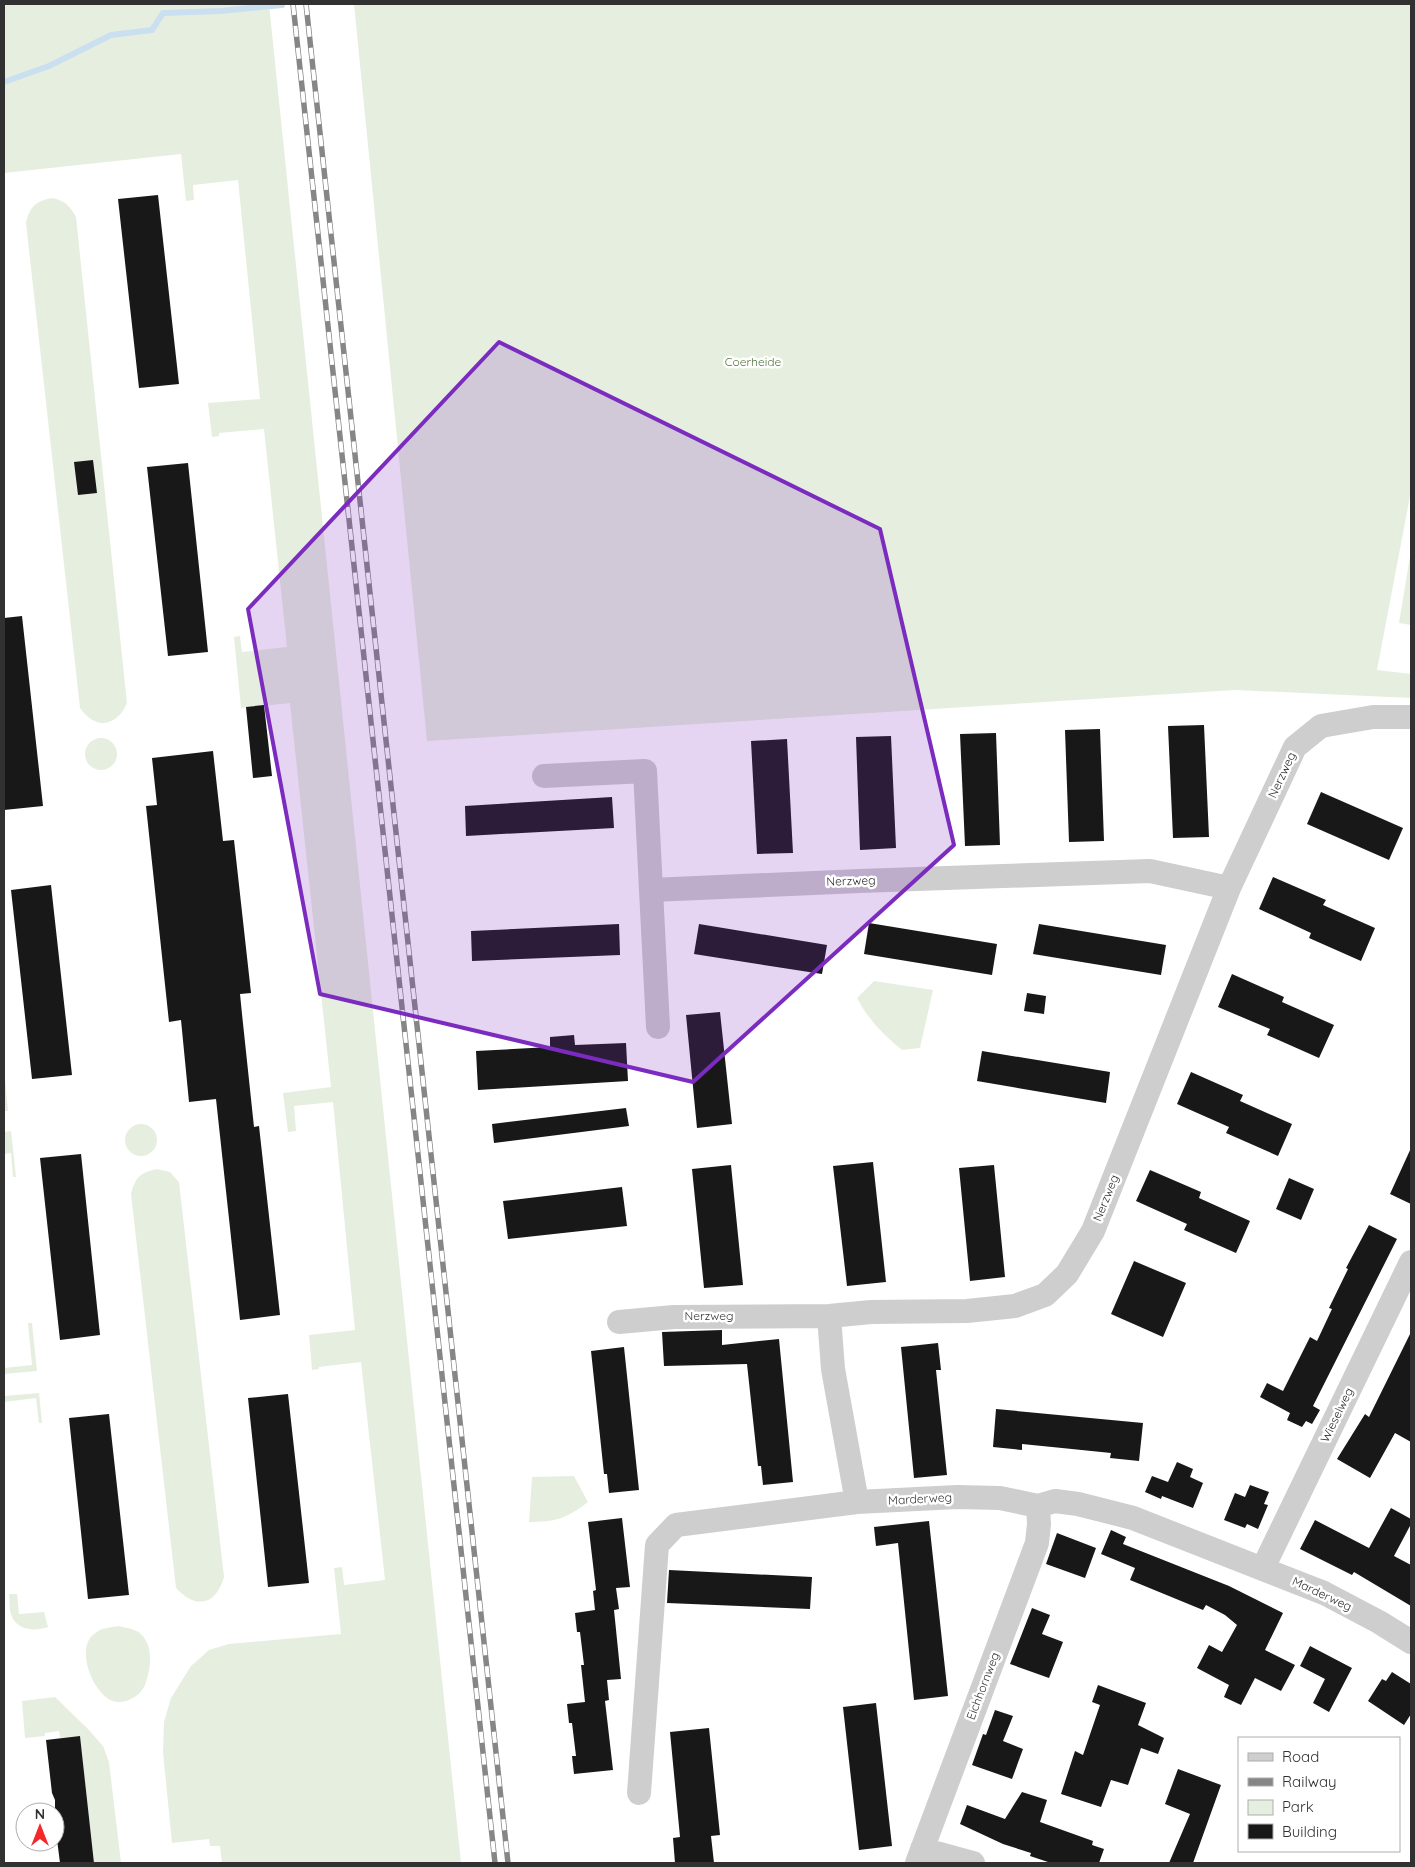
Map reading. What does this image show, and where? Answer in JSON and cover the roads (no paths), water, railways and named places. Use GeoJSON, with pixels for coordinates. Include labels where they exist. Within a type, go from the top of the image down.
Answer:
{"type":"FeatureCollection","features":[{"type":"Feature","properties":{"kind":"street","name":"Nerzweg"},"geometry":{"type":"LineString","coordinates":[[619,1322],[674,1317],[829,1316],[871,1312],[967,1311],[1015,1306],[1045,1295],[1067,1274],[1093,1231],[1229,888],[1295,747],[1321,726],[1372,717],[1411,717]]}},
{"type":"Feature","properties":{"kind":"street"},"geometry":{"type":"LineString","coordinates":[[544,776],[645,770],[658,1027]]}},
{"type":"Feature","properties":{"kind":"street","name":"Nerzweg"},"geometry":{"type":"LineString","coordinates":[[651,890],[1150,871],[1229,888]]}},
{"type":"Feature","properties":{"kind":"street","name":"Wieselweg"},"geometry":{"type":"LineString","coordinates":[[1263,1568],[1411,1262]]}},
{"type":"Feature","properties":{"kind":"street"},"geometry":{"type":"LineString","coordinates":[[829,1316],[833,1369],[857,1502]]}},
{"type":"Feature","properties":{"kind":"street","name":"Marderweg"},"geometry":{"type":"LineString","coordinates":[[640,1792],[657,1545],[676,1525],[857,1502],[957,1497],[1000,1498],[1038,1506],[1055,1501],[1078,1504],[1133,1518],[1324,1593],[1379,1622],[1411,1642]]}},
{"type":"Feature","properties":{"kind":"street","name":"Eichhornweg"},"geometry":{"type":"LineString","coordinates":[[919,1856],[1037,1543],[1038,1506]]}},
{"type":"Feature","properties":{"kind":"street"},"geometry":{"type":"LineString","coordinates":[[919,1856],[973,1863]]}},
{"type":"Feature","properties":{"kind":"waterway"},"geometry":{"type":"LineString","coordinates":[[4,82],[49,66],[111,35],[152,30],[163,13],[221,11],[282,5]]}},
{"type":"Feature","properties":{"kind":"railway"},"geometry":{"type":"LineString","coordinates":[[293,4],[495,1863]]}},
{"type":"Feature","properties":{"kind":"railway"},"geometry":{"type":"LineString","coordinates":[[306,4],[508,1863]]}},
{"type":"Feature","properties":{"kind":"park label","name":"Coerheide"},"geometry":{"type":"Point","coordinates":[753,362]}}]}
